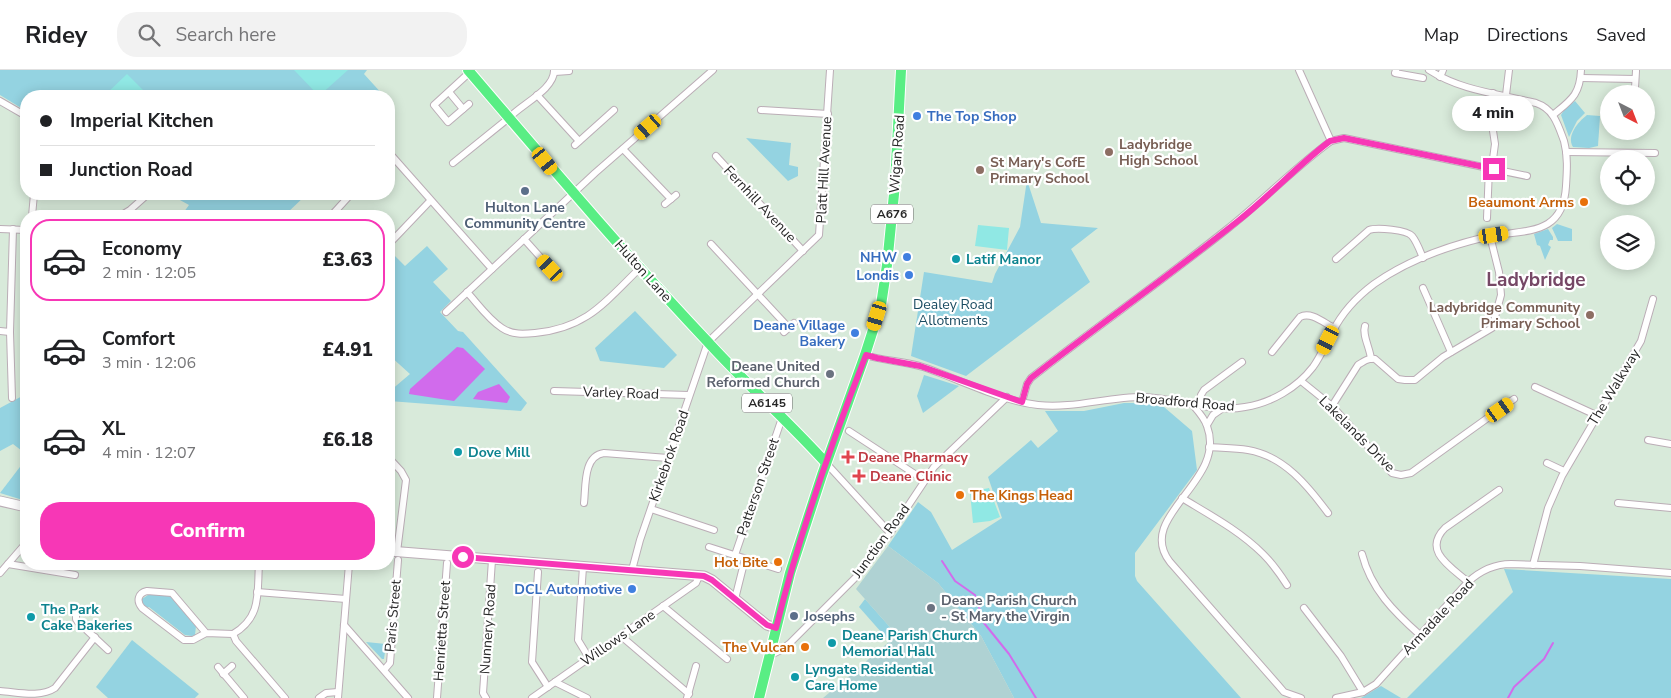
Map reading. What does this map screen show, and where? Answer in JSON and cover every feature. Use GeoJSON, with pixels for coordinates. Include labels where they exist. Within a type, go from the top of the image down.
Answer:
{"type":"FeatureCollection","features":[{"type":"Feature","properties":{"kind":"main road","name":"Wigan Road"},"geometry":{"type":"LineString","coordinates":[[759,698],[790,573],[826,463],[866,355],[881,305],[887,265],[897,157],[901,70]]}},
{"type":"Feature","properties":{"kind":"main road","name":"Hulton Lane"},"geometry":{"type":"LineString","coordinates":[[469,71],[640,268],[708,342],[826,463]]}},
{"type":"Feature","properties":{"kind":"street"},"geometry":{"type":"LineString","coordinates":[[446,312],[574,193],[714,70]]}},
{"type":"Feature","properties":{"kind":"street","name":"Platt Hill Avenue"},"geometry":{"type":"LineString","coordinates":[[708,342],[818,239],[830,70]]}},
{"type":"Feature","properties":{"kind":"street"},"geometry":{"type":"LineString","coordinates":[[1298,70],[1330,141]]}},
{"type":"Feature","properties":{"kind":"street"},"geometry":{"type":"LineString","coordinates":[[1396,70],[1395,73],[1423,78]]}},
{"type":"Feature","properties":{"kind":"street"},"geometry":{"type":"LineString","coordinates":[[1429,70],[1457,84],[1542,105],[1553,115],[1566,152],[1600,153]]}},
{"type":"Feature","properties":{"kind":"street"},"geometry":{"type":"LineString","coordinates":[[1440,77],[1443,70]]}},
{"type":"Feature","properties":{"kind":"street"},"geometry":{"type":"LineString","coordinates":[[1506,95],[1509,70]]}},
{"type":"Feature","properties":{"kind":"street"},"geometry":{"type":"LineString","coordinates":[[1553,115],[1573,98],[1581,78],[1581,70]]}},
{"type":"Feature","properties":{"kind":"street"},"geometry":{"type":"LineString","coordinates":[[449,92],[466,106],[448,122],[434,105],[469,71]]}},
{"type":"Feature","properties":{"kind":"street"},"geometry":{"type":"LineString","coordinates":[[453,163],[516,110],[537,95],[551,82],[554,71],[569,71]]}},
{"type":"Feature","properties":{"kind":"street"},"geometry":{"type":"LineString","coordinates":[[1635,85],[1636,71]]}},
{"type":"Feature","properties":{"kind":"street"},"geometry":{"type":"LineString","coordinates":[[1581,78],[1636,79]]}},
{"type":"Feature","properties":{"kind":"street"},"geometry":{"type":"LineString","coordinates":[[1493,93],[1490,111],[1495,144],[1493,159]]}},
{"type":"Feature","properties":{"kind":"street"},"geometry":{"type":"LineString","coordinates":[[537,95],[577,144],[614,110]]}},
{"type":"Feature","properties":{"kind":"street"},"geometry":{"type":"LineString","coordinates":[[0,101],[20,113]]}},
{"type":"Feature","properties":{"kind":"street"},"geometry":{"type":"LineString","coordinates":[[761,110],[828,114]]}},
{"type":"Feature","properties":{"kind":"street"},"geometry":{"type":"LineString","coordinates":[[1022,402],[1027,384],[1031,378],[1252,210],[1330,141],[1344,138],[1527,176]]}},
{"type":"Feature","properties":{"kind":"street"},"geometry":{"type":"LineString","coordinates":[[623,149],[671,199]]}},
{"type":"Feature","properties":{"kind":"street","name":"Broadford Road"},"geometry":{"type":"LineString","coordinates":[[866,355],[920,366],[1007,398],[1053,406],[1135,397],[1223,408],[1244,407],[1266,401],[1278,396],[1301,381],[1319,358],[1334,328],[1352,305],[1372,286],[1397,270],[1461,244],[1490,236],[1537,230],[1557,217],[1565,201],[1566,152]]}},
{"type":"Feature","properties":{"kind":"street","name":"Fernhill Avenue"},"geometry":{"type":"LineString","coordinates":[[716,156],[803,251]]}},
{"type":"Feature","properties":{"kind":"street"},"geometry":{"type":"LineString","coordinates":[[395,159],[492,269]]}},
{"type":"Feature","properties":{"kind":"street"},"geometry":{"type":"LineString","coordinates":[[1487,218],[1489,168]]}},
{"type":"Feature","properties":{"kind":"street"},"geometry":{"type":"LineString","coordinates":[[130,210],[141,200]]}},
{"type":"Feature","properties":{"kind":"street"},"geometry":{"type":"LineString","coordinates":[[336,210],[346,200]]}},
{"type":"Feature","properties":{"kind":"street"},"geometry":{"type":"LineString","coordinates":[[395,238],[430,200]]}},
{"type":"Feature","properties":{"kind":"street"},"geometry":{"type":"LineString","coordinates":[[1336,258],[1369,230],[1376,228],[1408,233],[1413,237],[1423,258]]}},
{"type":"Feature","properties":{"kind":"street"},"geometry":{"type":"LineString","coordinates":[[0,229],[20,230]]}},
{"type":"Feature","properties":{"kind":"street"},"geometry":{"type":"LineString","coordinates":[[12,230],[10,332],[12,398]]}},
{"type":"Feature","properties":{"kind":"street"},"geometry":{"type":"LineString","coordinates":[[1332,406],[1358,365],[1371,359],[1380,363],[1398,379],[1411,380],[1419,377],[1451,352],[1494,326],[1501,296],[1500,278],[1490,236]]}},
{"type":"Feature","properties":{"kind":"street"},"geometry":{"type":"LineString","coordinates":[[524,239],[550,268]]}},
{"type":"Feature","properties":{"kind":"street"},"geometry":{"type":"LineString","coordinates":[[711,244],[789,328]]}},
{"type":"Feature","properties":{"kind":"street"},"geometry":{"type":"LineString","coordinates":[[467,292],[494,321],[507,331],[519,334],[548,331],[574,324],[590,315],[640,268]]}},
{"type":"Feature","properties":{"kind":"street"},"geometry":{"type":"LineString","coordinates":[[1423,288],[1451,352]]}},
{"type":"Feature","properties":{"kind":"street","name":"The Walkway"},"geometry":{"type":"LineString","coordinates":[[1533,565],[1548,508],[1564,471],[1641,341],[1653,299]]}},
{"type":"Feature","properties":{"kind":"street"},"geometry":{"type":"LineString","coordinates":[[1272,352],[1304,314],[1309,314],[1334,328]]}},
{"type":"Feature","properties":{"kind":"street"},"geometry":{"type":"LineString","coordinates":[[1365,326],[1364,330],[1371,359]]}},
{"type":"Feature","properties":{"kind":"street"},"geometry":{"type":"LineString","coordinates":[[0,331],[10,332]]}},
{"type":"Feature","properties":{"kind":"street","name":"Kirkebrok Road"},"geometry":{"type":"LineString","coordinates":[[632,570],[708,342]]}},
{"type":"Feature","properties":{"kind":"street"},"geometry":{"type":"LineString","coordinates":[[1199,405],[1204,390],[1242,362]]}},
{"type":"Feature","properties":{"kind":"street","name":"Lakelands Drive"},"geometry":{"type":"LineString","coordinates":[[1301,381],[1332,406],[1392,473],[1401,475],[1411,473],[1514,399]]}},
{"type":"Feature","properties":{"kind":"street"},"geometry":{"type":"LineString","coordinates":[[1535,387],[1596,415]]}},
{"type":"Feature","properties":{"kind":"street","name":"Varley Road"},"geometry":{"type":"LineString","coordinates":[[554,391],[689,395]]}},
{"type":"Feature","properties":{"kind":"street","name":"Junction Road"},"geometry":{"type":"LineString","coordinates":[[769,656],[777,653],[789,644],[858,576],[890,533],[924,480],[940,461],[1007,398]]}},
{"type":"Feature","properties":{"kind":"street"},"geometry":{"type":"LineString","coordinates":[[1191,403],[1207,425],[1209,435],[1208,457],[1200,476],[1170,513],[1163,529],[1161,542],[1164,555],[1284,692],[1301,698]]}},
{"type":"Feature","properties":{"kind":"street"},"geometry":{"type":"LineString","coordinates":[[1207,425],[1216,411],[1223,408]]}},
{"type":"Feature","properties":{"kind":"street","name":"Patterson Street"},"geometry":{"type":"LineString","coordinates":[[735,555],[782,418]]}},
{"type":"Feature","properties":{"kind":"street"},"geometry":{"type":"LineString","coordinates":[[848,431],[868,440],[924,480]]}},
{"type":"Feature","properties":{"kind":"street"},"geometry":{"type":"LineString","coordinates":[[1648,440],[1671,444]]}},
{"type":"Feature","properties":{"kind":"street"},"geometry":{"type":"LineString","coordinates":[[1209,447],[1258,452],[1286,467],[1306,484],[1328,514]]}},
{"type":"Feature","properties":{"kind":"street"},"geometry":{"type":"LineString","coordinates":[[584,503],[588,465],[596,456],[604,453],[668,458]]}},
{"type":"Feature","properties":{"kind":"street"},"geometry":{"type":"LineString","coordinates":[[826,463],[890,533]]}},
{"type":"Feature","properties":{"kind":"street"},"geometry":{"type":"LineString","coordinates":[[1547,463],[1564,471]]}},
{"type":"Feature","properties":{"kind":"street","name":"Paris Street"},"geometry":{"type":"LineString","coordinates":[[395,464],[402,471],[406,480],[395,554]]}},
{"type":"Feature","properties":{"kind":"street"},"geometry":{"type":"LineString","coordinates":[[1468,582],[1439,554],[1436,540],[1445,528],[1499,490]]}},
{"type":"Feature","properties":{"kind":"street"},"geometry":{"type":"LineString","coordinates":[[1182,498],[1252,544],[1271,563],[1287,585]]}},
{"type":"Feature","properties":{"kind":"street"},"geometry":{"type":"LineString","coordinates":[[0,501],[20,506]]}},
{"type":"Feature","properties":{"kind":"street"},"geometry":{"type":"LineString","coordinates":[[1618,503],[1671,508]]}},
{"type":"Feature","properties":{"kind":"street"},"geometry":{"type":"LineString","coordinates":[[651,509],[714,530]]}},
{"type":"Feature","properties":{"kind":"street"},"geometry":{"type":"LineString","coordinates":[[709,547],[778,569]]}},
{"type":"Feature","properties":{"kind":"street"},"geometry":{"type":"LineString","coordinates":[[0,573],[20,549]]}},
{"type":"Feature","properties":{"kind":"street"},"geometry":{"type":"LineString","coordinates":[[395,554],[632,570],[710,578],[767,625],[776,628]]}},
{"type":"Feature","properties":{"kind":"street"},"geometry":{"type":"LineString","coordinates":[[1362,554],[1369,576],[1377,590],[1394,612],[1420,635]]}},
{"type":"Feature","properties":{"kind":"street"},"geometry":{"type":"LineString","coordinates":[[735,599],[746,559]]}},
{"type":"Feature","properties":{"kind":"street","name":"Nunnery Road"},"geometry":{"type":"LineString","coordinates":[[486,698],[484,694],[492,560]]}},
{"type":"Feature","properties":{"kind":"street","name":"Henrietta Street"},"geometry":{"type":"LineString","coordinates":[[437,698],[448,563]]}},
{"type":"Feature","properties":{"kind":"street"},"geometry":{"type":"LineString","coordinates":[[8,564],[20,566]]}},
{"type":"Feature","properties":{"kind":"street","name":"Armadale Road"},"geometry":{"type":"LineString","coordinates":[[1336,698],[1363,692],[1370,688],[1381,679],[1468,582],[1482,572],[1503,564],[1671,573]]}},
{"type":"Feature","properties":{"kind":"street"},"geometry":{"type":"LineString","coordinates":[[584,567],[578,640],[589,658]]}},
{"type":"Feature","properties":{"kind":"street"},"geometry":{"type":"LineString","coordinates":[[45,570],[75,575]]}},
{"type":"Feature","properties":{"kind":"street"},"geometry":{"type":"LineString","coordinates":[[206,633],[172,594],[147,591],[139,596],[138,602],[142,608],[184,640],[193,640],[206,633],[233,634],[243,627],[252,616],[257,604],[259,570]]}},
{"type":"Feature","properties":{"kind":"street"},"geometry":{"type":"LineString","coordinates":[[319,698],[326,693],[338,695],[348,570]]}},
{"type":"Feature","properties":{"kind":"street","name":"Paris Street"},"geometry":{"type":"LineString","coordinates":[[384,670],[390,663],[394,570]]}},
{"type":"Feature","properties":{"kind":"street"},"geometry":{"type":"LineString","coordinates":[[538,572],[532,662],[548,687]]}},
{"type":"Feature","properties":{"kind":"street","name":"Willows Lane"},"geometry":{"type":"LineString","coordinates":[[532,698],[696,583],[699,576]]}},
{"type":"Feature","properties":{"kind":"street"},"geometry":{"type":"LineString","coordinates":[[257,592],[346,600]]}},
{"type":"Feature","properties":{"kind":"street"},"geometry":{"type":"LineString","coordinates":[[663,606],[726,658]]}},
{"type":"Feature","properties":{"kind":"street"},"geometry":{"type":"LineString","coordinates":[[1304,608],[1341,656],[1363,692]]}},
{"type":"Feature","properties":{"kind":"street"},"geometry":{"type":"LineString","coordinates":[[76,610],[77,620],[108,650]]}},
{"type":"Feature","properties":{"kind":"street"},"geometry":{"type":"LineString","coordinates":[[344,625],[408,698]]}},
{"type":"Feature","properties":{"kind":"street"},"geometry":{"type":"LineString","coordinates":[[233,634],[236,641],[284,698]]}},
{"type":"Feature","properties":{"kind":"street"},"geometry":{"type":"LineString","coordinates":[[620,636],[688,696],[696,666]]}},
{"type":"Feature","properties":{"kind":"street"},"geometry":{"type":"LineString","coordinates":[[0,691],[33,693],[52,690],[94,637]]}},
{"type":"Feature","properties":{"kind":"street"},"geometry":{"type":"LineString","coordinates":[[223,674],[232,666]]}},
{"type":"Feature","properties":{"kind":"street"},"geometry":{"type":"LineString","coordinates":[[218,667],[244,698]]}},
{"type":"Feature","properties":{"kind":"street"},"geometry":{"type":"LineString","coordinates":[[555,682],[587,698]]}},
{"type":"Feature","properties":{"kind":"green space"},"geometry":{"type":"Polygon","coordinates":[[[0,70],[367,70],[364,74],[379,90],[20,90],[20,107],[0,95],[0,70]]]}},
{"type":"Feature","properties":{"kind":"green space"},"geometry":{"type":"Polygon","coordinates":[[[1575,101],[1585,113],[1577,121],[1569,137],[1561,115],[1575,101]]]}},
{"type":"Feature","properties":{"kind":"green space"},"geometry":{"type":"Polygon","coordinates":[[[1587,115],[1600,116],[1598,146],[1589,148],[1573,147],[1571,143],[1572,134],[1580,121],[1587,115]]]}},
{"type":"Feature","properties":{"kind":"green space"},"geometry":{"type":"Polygon","coordinates":[[[746,138],[791,143],[789,165],[798,167],[798,176],[788,181],[746,138]]]}},
{"type":"Feature","properties":{"kind":"green space","name":"Dealey Road Allotments"},"geometry":{"type":"Polygon","coordinates":[[[1027,180],[1041,223],[1098,228],[1071,249],[1090,282],[966,376],[911,356],[924,272],[992,283],[1020,227],[1027,180]]]}},
{"type":"Feature","properties":{"kind":"green space"},"geometry":{"type":"Polygon","coordinates":[[[180,200],[301,200],[290,210],[185,210],[189,205],[180,200]]]}},
{"type":"Feature","properties":{"kind":"green space"},"geometry":{"type":"Polygon","coordinates":[[[1557,224],[1572,229],[1572,241],[1558,241],[1552,228],[1557,224]]]}},
{"type":"Feature","properties":{"kind":"green space"},"geometry":{"type":"Polygon","coordinates":[[[1548,229],[1553,240],[1550,240],[1548,245],[1551,247],[1545,260],[1540,246],[1537,245],[1534,234],[1548,229]]]}},
{"type":"Feature","properties":{"kind":"green space"},"geometry":{"type":"Polygon","coordinates":[[[427,246],[448,269],[433,282],[451,301],[440,312],[458,331],[463,332],[527,403],[521,411],[395,401],[395,387],[410,374],[395,360],[395,256],[405,266],[427,246]]]}},
{"type":"Feature","properties":{"kind":"green space"},"geometry":{"type":"Polygon","coordinates":[[[635,311],[677,355],[664,368],[600,361],[595,348],[635,311]]]}},
{"type":"Feature","properties":{"kind":"green space"},"geometry":{"type":"Polygon","coordinates":[[[924,375],[959,386],[923,413],[917,396],[924,375]]]}},
{"type":"Feature","properties":{"kind":"green space"},"geometry":{"type":"Polygon","coordinates":[[[20,397],[20,449],[13,444],[0,451],[0,408],[20,397]]]}},
{"type":"Feature","properties":{"kind":"green space"},"geometry":{"type":"Polygon","coordinates":[[[1124,403],[1145,403],[1164,407],[1192,431],[1197,470],[1135,553],[1135,576],[1137,581],[1241,698],[1014,698],[981,636],[938,583],[888,546],[918,502],[931,512],[952,550],[1002,518],[988,477],[1031,440],[1038,448],[1058,431],[1045,411],[1084,411],[1124,403]]]}},
{"type":"Feature","properties":{"kind":"green space"},"geometry":{"type":"Polygon","coordinates":[[[20,467],[20,499],[0,493],[20,467]]]}},
{"type":"Feature","properties":{"kind":"green space"},"geometry":{"type":"Polygon","coordinates":[[[1504,569],[1671,579],[1671,698],[1407,698],[1513,592],[1504,569]]]}},
{"type":"Feature","properties":{"kind":"green space"},"geometry":{"type":"Polygon","coordinates":[[[165,594],[170,596],[196,626],[195,635],[185,635],[149,607],[146,608],[142,603],[142,599],[148,595],[165,594]]]}},
{"type":"Feature","properties":{"kind":"green space"},"geometry":{"type":"Polygon","coordinates":[[[865,599],[897,635],[889,641],[859,607],[865,599]]]}},
{"type":"Feature","properties":{"kind":"green space"},"geometry":{"type":"Polygon","coordinates":[[[132,640],[199,694],[195,698],[108,698],[96,687],[132,640]]]}},
{"type":"Feature","properties":{"kind":"green space"},"geometry":{"type":"Polygon","coordinates":[[[366,642],[386,644],[384,659],[382,659],[366,642]]]}},
{"type":"Feature","properties":{"kind":"green space"},"geometry":{"type":"Polygon","coordinates":[[[1381,686],[1401,698],[1361,698],[1381,686]]]}},
{"type":"Feature","properties":{"kind":"shaded area"},"geometry":{"type":"Polygon","coordinates":[[[294,70],[348,70],[326,90],[313,90],[294,70]]]}},
{"type":"Feature","properties":{"kind":"shaded area"},"geometry":{"type":"Polygon","coordinates":[[[127,74],[143,90],[110,90],[127,74]]]}},
{"type":"Feature","properties":{"kind":"shaded area"},"geometry":{"type":"Polygon","coordinates":[[[978,225],[1009,228],[1007,250],[975,246],[978,225]]]}},
{"type":"Feature","properties":{"kind":"shaded area"},"geometry":{"type":"Polygon","coordinates":[[[457,347],[463,348],[485,369],[454,401],[409,394],[410,389],[457,347]]]}},
{"type":"Feature","properties":{"kind":"shaded area"},"geometry":{"type":"Polygon","coordinates":[[[499,384],[510,397],[507,403],[473,399],[478,392],[499,384]]]}},
{"type":"Feature","properties":{"kind":"shaded area"},"geometry":{"type":"Polygon","coordinates":[[[989,488],[1000,517],[990,521],[973,523],[970,492],[989,488]]]}},
{"type":"Feature","properties":{"kind":"shaded area"},"geometry":{"type":"Polygon","coordinates":[[[888,546],[938,583],[981,636],[1014,698],[823,698],[897,635],[856,589],[888,546]]]}},
{"type":"Feature","properties":{"kind":"waterway"},"geometry":{"type":"LineString","coordinates":[[942,561],[955,581],[975,595],[984,623],[1009,654],[1036,698]]}},
{"type":"Feature","properties":{"kind":"waterway"},"geometry":{"type":"LineString","coordinates":[[1508,698],[1514,687],[1544,659],[1553,643]]}},
{"type":"Feature","properties":{"kind":"place","name":"The Top Shop"},"geometry":{"type":"Point","coordinates":[917,116]}},
{"type":"Feature","properties":{"kind":"place","name":"Ladybridge High School"},"geometry":{"type":"Point","coordinates":[1109,152]}},
{"type":"Feature","properties":{"kind":"place","name":"St Mary's CofE Primary School"},"geometry":{"type":"Point","coordinates":[980,170]}},
{"type":"Feature","properties":{"kind":"place","name":"Hulton Lane Community Centre"},"geometry":{"type":"Point","coordinates":[525,191]}},
{"type":"Feature","properties":{"kind":"place","name":"Beaumont Arms"},"geometry":{"type":"Point","coordinates":[1584,202]}},
{"type":"Feature","properties":{"kind":"place","name":"NHW"},"geometry":{"type":"Point","coordinates":[907,257]}},
{"type":"Feature","properties":{"kind":"place","name":"Latif Manor"},"geometry":{"type":"Point","coordinates":[956,259]}},
{"type":"Feature","properties":{"kind":"place","name":"Londis"},"geometry":{"type":"Point","coordinates":[909,275]}},
{"type":"Feature","properties":{"kind":"place","name":"Ladybridge Community Primary School"},"geometry":{"type":"Point","coordinates":[1590,315]}},
{"type":"Feature","properties":{"kind":"place","name":"Deane Village Bakery"},"geometry":{"type":"Point","coordinates":[855,333]}},
{"type":"Feature","properties":{"kind":"place","name":"Deane United Reformed Church"},"geometry":{"type":"Point","coordinates":[830,374]}},
{"type":"Feature","properties":{"kind":"place","name":"Dove Mill"},"geometry":{"type":"Point","coordinates":[458,452]}},
{"type":"Feature","properties":{"kind":"place","name":"Deane Pharmacy"},"geometry":{"type":"Point","coordinates":[848,457]}},
{"type":"Feature","properties":{"kind":"place","name":"Deane Clinic"},"geometry":{"type":"Point","coordinates":[859,476]}},
{"type":"Feature","properties":{"kind":"place","name":"The Kings Head"},"geometry":{"type":"Point","coordinates":[960,495]}},
{"type":"Feature","properties":{"kind":"place","name":"Hot Bite"},"geometry":{"type":"Point","coordinates":[778,562]}},
{"type":"Feature","properties":{"kind":"place","name":"DCL Automotive"},"geometry":{"type":"Point","coordinates":[632,589]}},
{"type":"Feature","properties":{"kind":"place","name":"Deane Parish Church - St Mary the Virgin"},"geometry":{"type":"Point","coordinates":[931,608]}},
{"type":"Feature","properties":{"kind":"place","name":"Josephs"},"geometry":{"type":"Point","coordinates":[794,616]}},
{"type":"Feature","properties":{"kind":"place","name":"The Park Cake Bakeries"},"geometry":{"type":"Point","coordinates":[31,617]}},
{"type":"Feature","properties":{"kind":"place","name":"Deane Parish Church Memorial Hall"},"geometry":{"type":"Point","coordinates":[832,643]}},
{"type":"Feature","properties":{"kind":"place","name":"The Vulcan"},"geometry":{"type":"Point","coordinates":[805,647]}},
{"type":"Feature","properties":{"kind":"place","name":"Lyngate Residential Care Home"},"geometry":{"type":"Point","coordinates":[795,677]}},
{"type":"Feature","properties":{"kind":"district","name":"Ladybridge"},"geometry":{"type":"Point","coordinates":[1536,280]}},
{"type":"Feature","properties":{"kind":"route"},"geometry":{"type":"LineString","coordinates":[[463,557],[704,576],[710,578],[767,625],[776,628],[790,573],[822,475],[866,355],[920,366],[1022,402],[1027,384],[1031,378],[1252,210],[1330,141],[1344,138],[1494,169]]}}]}
